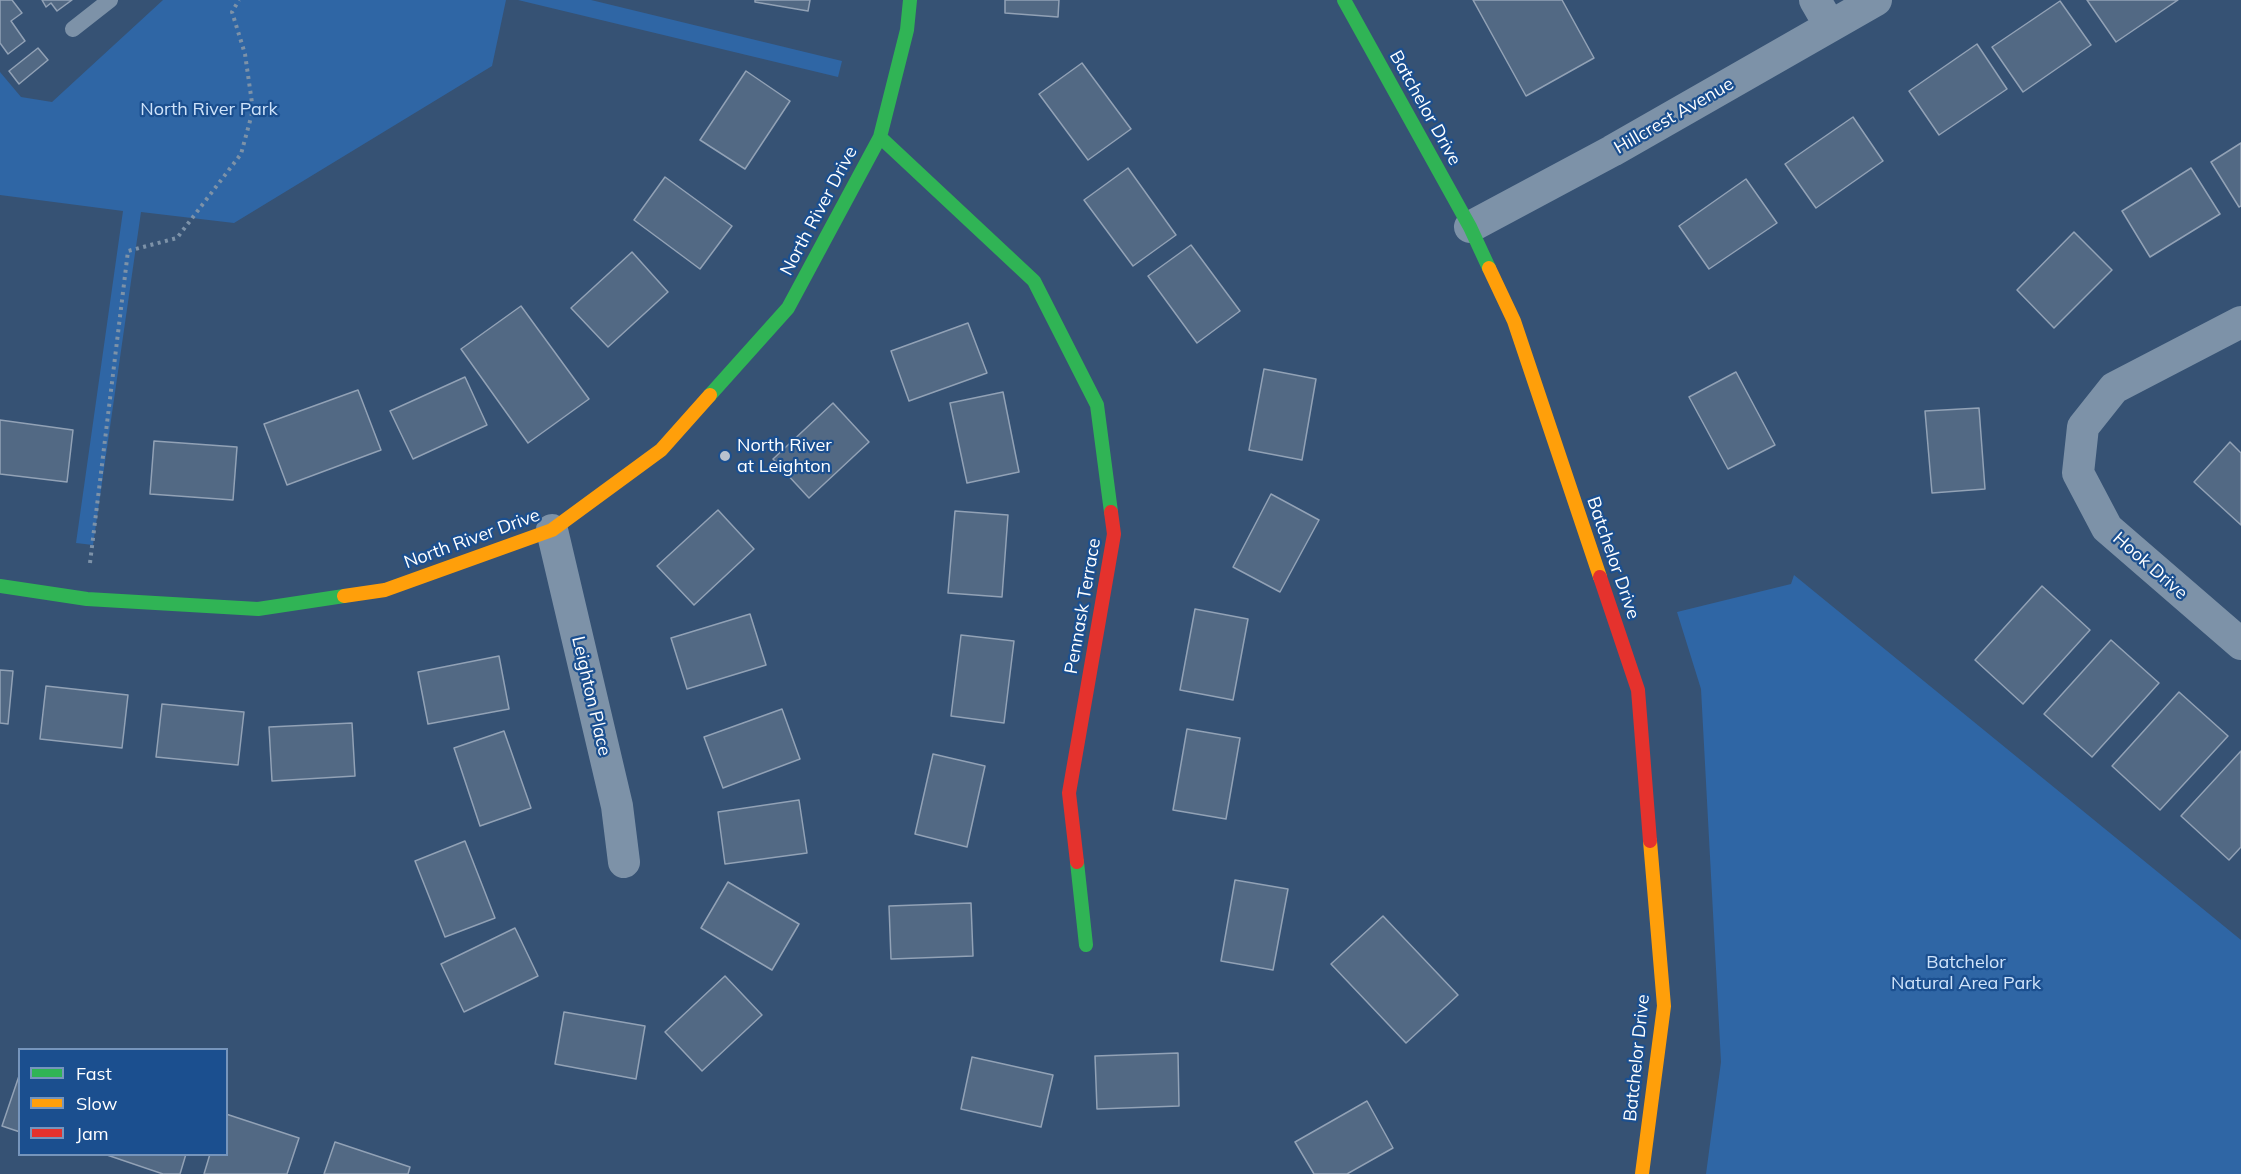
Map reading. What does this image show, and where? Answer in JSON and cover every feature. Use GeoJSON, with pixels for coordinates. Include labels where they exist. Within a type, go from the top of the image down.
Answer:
{"type":"FeatureCollection","features":[{"type":"Feature","properties":{"kind":"street","name":"North River Drive"},"geometry":{"type":"LineString","coordinates":[[0,586],[87,599],[258,609],[385,590],[552,530],[661,450],[788,308],[880,137],[908,30],[910,0]]}},
{"type":"Feature","properties":{"kind":"street","name":"Batchelor Drive"},"geometry":{"type":"LineString","coordinates":[[1344,0],[1470,227],[1514,321],[1638,690],[1664,1006],[1642,1174]]}},
{"type":"Feature","properties":{"kind":"street","name":"Hillcrest Avenue"},"geometry":{"type":"LineString","coordinates":[[1470,227],[1612,151],[1823,13],[1876,0]]}},
{"type":"Feature","properties":{"kind":"street","name":"Pennask Terrace"},"geometry":{"type":"LineString","coordinates":[[880,137],[1034,282],[1097,405],[1114,534],[1069,793],[1086,945]]}},
{"type":"Feature","properties":{"kind":"street","name":"Hook Drive"},"geometry":{"type":"LineString","coordinates":[[2241,322],[2114,388],[2083,427],[2078,473],[2107,528],[2241,644]]}},
{"type":"Feature","properties":{"kind":"street","name":"Leighton Place"},"geometry":{"type":"LineString","coordinates":[[552,530],[617,806],[624,862]]}},
{"type":"Feature","properties":{"kind":"lane"},"geometry":{"type":"LineString","coordinates":[[73,29],[110,0]]}},
{"type":"Feature","properties":{"kind":"path"},"geometry":{"type":"LineString","coordinates":[[90,569],[128,251],[177,238],[241,154],[253,110],[245,54],[232,12],[239,0]]}},
{"type":"Feature","properties":{"kind":"green space","name":"North River Park"},"geometry":{"type":"Polygon","coordinates":[[[163,0],[506,0],[492,66],[234,223],[141,212],[93,545],[76,543],[123,211],[0,195],[0,72],[21,97],[52,102],[163,0]]]}},
{"type":"Feature","properties":{"kind":"green space"},"geometry":{"type":"Polygon","coordinates":[[[518,0],[591,0],[842,61],[838,77],[518,0]]]}},
{"type":"Feature","properties":{"kind":"green space","name":"Batchelor Natural Area Park"},"geometry":{"type":"Polygon","coordinates":[[[1794,575],[2241,940],[2241,1174],[1706,1174],[1721,1062],[1701,689],[1677,612],[1791,584],[1794,575]]]}},
{"type":"Feature","properties":{"kind":"building"},"geometry":{"type":"Polygon","coordinates":[[[0,0],[12,0],[22,13],[11,21],[25,41],[8,54],[0,43],[0,0]]]}},
{"type":"Feature","properties":{"kind":"building"},"geometry":{"type":"Polygon","coordinates":[[[42,0],[72,0],[57,11],[51,3],[46,7],[42,0]]]}},
{"type":"Feature","properties":{"kind":"building"},"geometry":{"type":"Polygon","coordinates":[[[755,0],[810,0],[808,11],[755,2],[755,0]]]}},
{"type":"Feature","properties":{"kind":"building"},"geometry":{"type":"Polygon","coordinates":[[[1005,0],[1059,0],[1058,17],[1005,13],[1005,0]]]}},
{"type":"Feature","properties":{"kind":"building"},"geometry":{"type":"Polygon","coordinates":[[[1473,0],[1562,0],[1594,58],[1526,96],[1473,0]]]}},
{"type":"Feature","properties":{"kind":"building"},"geometry":{"type":"Polygon","coordinates":[[[2087,0],[2178,0],[2116,42],[2087,0]]]}},
{"type":"Feature","properties":{"kind":"building"},"geometry":{"type":"Polygon","coordinates":[[[2060,1],[2091,45],[2023,92],[1992,47],[2060,1]]]}},
{"type":"Feature","properties":{"kind":"building"},"geometry":{"type":"Polygon","coordinates":[[[1977,44],[2007,89],[1939,135],[1909,91],[1977,44]]]}},
{"type":"Feature","properties":{"kind":"building"},"geometry":{"type":"Polygon","coordinates":[[[38,48],[48,60],[19,84],[9,71],[38,48]]]}},
{"type":"Feature","properties":{"kind":"building"},"geometry":{"type":"Polygon","coordinates":[[[1082,63],[1131,129],[1088,160],[1039,94],[1082,63]]]}},
{"type":"Feature","properties":{"kind":"building"},"geometry":{"type":"Polygon","coordinates":[[[746,71],[790,101],[745,169],[700,140],[746,71]]]}},
{"type":"Feature","properties":{"kind":"building"},"geometry":{"type":"Polygon","coordinates":[[[1853,117],[1883,161],[1816,208],[1785,164],[1853,117]]]}},
{"type":"Feature","properties":{"kind":"building"},"geometry":{"type":"Polygon","coordinates":[[[2241,143],[2241,206],[2239,207],[2211,162],[2241,143]]]}},
{"type":"Feature","properties":{"kind":"building"},"geometry":{"type":"Polygon","coordinates":[[[1128,168],[1176,235],[1133,266],[1084,200],[1128,168]]]}},
{"type":"Feature","properties":{"kind":"building"},"geometry":{"type":"Polygon","coordinates":[[[2191,168],[2220,214],[2150,257],[2122,211],[2191,168]]]}},
{"type":"Feature","properties":{"kind":"building"},"geometry":{"type":"Polygon","coordinates":[[[665,177],[732,226],[700,269],[634,220],[665,177]]]}},
{"type":"Feature","properties":{"kind":"building"},"geometry":{"type":"Polygon","coordinates":[[[1746,179],[1777,223],[1709,269],[1679,226],[1746,179]]]}},
{"type":"Feature","properties":{"kind":"building"},"geometry":{"type":"Polygon","coordinates":[[[2074,232],[2112,270],[2054,328],[2017,290],[2074,232]]]}},
{"type":"Feature","properties":{"kind":"building"},"geometry":{"type":"Polygon","coordinates":[[[1191,245],[1240,311],[1197,343],[1148,276],[1191,245]]]}},
{"type":"Feature","properties":{"kind":"building"},"geometry":{"type":"Polygon","coordinates":[[[632,252],[668,292],[608,347],[571,308],[632,252]]]}},
{"type":"Feature","properties":{"kind":"building"},"geometry":{"type":"Polygon","coordinates":[[[521,306],[589,399],[528,443],[461,349],[521,306]]]}},
{"type":"Feature","properties":{"kind":"building"},"geometry":{"type":"Polygon","coordinates":[[[968,323],[987,373],[909,401],[891,351],[968,323]]]}},
{"type":"Feature","properties":{"kind":"building"},"geometry":{"type":"Polygon","coordinates":[[[1264,369],[1316,379],[1302,460],[1249,450],[1264,369]]]}},
{"type":"Feature","properties":{"kind":"building"},"geometry":{"type":"Polygon","coordinates":[[[1736,372],[1775,445],[1728,469],[1689,397],[1736,372]]]}},
{"type":"Feature","properties":{"kind":"building"},"geometry":{"type":"Polygon","coordinates":[[[465,377],[487,425],[413,459],[390,411],[465,377]]]}},
{"type":"Feature","properties":{"kind":"building"},"geometry":{"type":"Polygon","coordinates":[[[358,390],[381,450],[287,485],[264,424],[358,390]]]}},
{"type":"Feature","properties":{"kind":"building"},"geometry":{"type":"Polygon","coordinates":[[[1003,392],[1019,472],[967,483],[950,403],[1003,392]]]}},
{"type":"Feature","properties":{"kind":"building"},"geometry":{"type":"Polygon","coordinates":[[[833,403],[869,442],[809,498],[773,459],[833,403]]]}},
{"type":"Feature","properties":{"kind":"building"},"geometry":{"type":"Polygon","coordinates":[[[1979,408],[1985,489],[1932,493],[1925,411],[1979,408]]]}},
{"type":"Feature","properties":{"kind":"building"},"geometry":{"type":"Polygon","coordinates":[[[0,420],[73,430],[67,482],[0,474],[0,420]]]}},
{"type":"Feature","properties":{"kind":"building"},"geometry":{"type":"Polygon","coordinates":[[[154,441],[237,447],[233,500],[150,494],[154,441]]]}},
{"type":"Feature","properties":{"kind":"building"},"geometry":{"type":"Polygon","coordinates":[[[2230,442],[2241,453],[2241,525],[2194,482],[2230,442]]]}},
{"type":"Feature","properties":{"kind":"building"},"geometry":{"type":"Polygon","coordinates":[[[1271,494],[1319,520],[1280,592],[1233,567],[1271,494]]]}},
{"type":"Feature","properties":{"kind":"building"},"geometry":{"type":"Polygon","coordinates":[[[718,510],[754,549],[694,605],[657,566],[718,510]]]}},
{"type":"Feature","properties":{"kind":"building"},"geometry":{"type":"Polygon","coordinates":[[[955,511],[1008,515],[1002,597],[948,593],[955,511]]]}},
{"type":"Feature","properties":{"kind":"building"},"geometry":{"type":"Polygon","coordinates":[[[2042,586],[2090,630],[2023,704],[1975,660],[2042,586]]]}},
{"type":"Feature","properties":{"kind":"building"},"geometry":{"type":"Polygon","coordinates":[[[1195,609],[1248,619],[1233,700],[1180,690],[1195,609]]]}},
{"type":"Feature","properties":{"kind":"building"},"geometry":{"type":"Polygon","coordinates":[[[750,614],[766,665],[687,689],[671,638],[750,614]]]}},
{"type":"Feature","properties":{"kind":"building"},"geometry":{"type":"Polygon","coordinates":[[[961,635],[1014,641],[1004,723],[951,716],[961,635]]]}},
{"type":"Feature","properties":{"kind":"building"},"geometry":{"type":"Polygon","coordinates":[[[2111,640],[2159,683],[2092,757],[2044,714],[2111,640]]]}},
{"type":"Feature","properties":{"kind":"building"},"geometry":{"type":"Polygon","coordinates":[[[499,656],[509,709],[428,724],[418,672],[499,656]]]}},
{"type":"Feature","properties":{"kind":"building"},"geometry":{"type":"Polygon","coordinates":[[[0,670],[13,671],[8,724],[0,723],[0,670]]]}},
{"type":"Feature","properties":{"kind":"building"},"geometry":{"type":"Polygon","coordinates":[[[46,686],[128,695],[122,748],[40,739],[46,686]]]}},
{"type":"Feature","properties":{"kind":"building"},"geometry":{"type":"Polygon","coordinates":[[[2179,692],[2228,736],[2160,810],[2112,766],[2179,692]]]}},
{"type":"Feature","properties":{"kind":"building"},"geometry":{"type":"Polygon","coordinates":[[[162,704],[244,712],[238,765],[156,757],[162,704]]]}},
{"type":"Feature","properties":{"kind":"building"},"geometry":{"type":"Polygon","coordinates":[[[782,709],[800,759],[723,788],[704,737],[782,709]]]}},
{"type":"Feature","properties":{"kind":"building"},"geometry":{"type":"Polygon","coordinates":[[[352,723],[355,776],[272,781],[269,727],[352,723]]]}},
{"type":"Feature","properties":{"kind":"building"},"geometry":{"type":"Polygon","coordinates":[[[1187,729],[1240,738],[1226,819],[1173,810],[1187,729]]]}},
{"type":"Feature","properties":{"kind":"building"},"geometry":{"type":"Polygon","coordinates":[[[504,731],[531,808],[480,826],[454,748],[504,731]]]}},
{"type":"Feature","properties":{"kind":"building"},"geometry":{"type":"Polygon","coordinates":[[[2241,751],[2241,847],[2229,860],[2181,816],[2241,751]]]}},
{"type":"Feature","properties":{"kind":"building"},"geometry":{"type":"Polygon","coordinates":[[[933,754],[985,766],[967,847],[915,834],[933,754]]]}},
{"type":"Feature","properties":{"kind":"building"},"geometry":{"type":"Polygon","coordinates":[[[799,800],[807,853],[725,864],[718,812],[799,800]]]}},
{"type":"Feature","properties":{"kind":"building"},"geometry":{"type":"Polygon","coordinates":[[[465,841],[495,918],[445,937],[415,861],[465,841]]]}},
{"type":"Feature","properties":{"kind":"building"},"geometry":{"type":"Polygon","coordinates":[[[1235,880],[1288,889],[1273,970],[1221,961],[1235,880]]]}},
{"type":"Feature","properties":{"kind":"building"},"geometry":{"type":"Polygon","coordinates":[[[728,882],[799,924],[772,970],[701,928],[728,882]]]}},
{"type":"Feature","properties":{"kind":"building"},"geometry":{"type":"Polygon","coordinates":[[[971,903],[973,956],[891,959],[889,906],[971,903]]]}},
{"type":"Feature","properties":{"kind":"building"},"geometry":{"type":"Polygon","coordinates":[[[1383,916],[1458,995],[1406,1043],[1331,964],[1383,916]]]}},
{"type":"Feature","properties":{"kind":"building"},"geometry":{"type":"Polygon","coordinates":[[[515,928],[538,976],[464,1012],[441,964],[515,928]]]}},
{"type":"Feature","properties":{"kind":"building"},"geometry":{"type":"Polygon","coordinates":[[[725,976],[762,1015],[702,1071],[665,1032],[725,976]]]}},
{"type":"Feature","properties":{"kind":"building"},"geometry":{"type":"Polygon","coordinates":[[[564,1012],[645,1026],[636,1079],[555,1064],[564,1012]]]}},
{"type":"Feature","properties":{"kind":"building"},"geometry":{"type":"Polygon","coordinates":[[[1178,1053],[1179,1106],[1097,1109],[1095,1056],[1178,1053]]]}},
{"type":"Feature","properties":{"kind":"building"},"geometry":{"type":"Polygon","coordinates":[[[972,1057],[1053,1075],[1041,1127],[961,1109],[972,1057]]]}},
{"type":"Feature","properties":{"kind":"building"},"geometry":{"type":"Polygon","coordinates":[[[18,1079],[18,1131],[2,1126],[18,1079]]]}},
{"type":"Feature","properties":{"kind":"building"},"geometry":{"type":"Polygon","coordinates":[[[1367,1101],[1393,1148],[1347,1174],[1314,1174],[1295,1142],[1367,1101]]]}},
{"type":"Feature","properties":{"kind":"building"},"geometry":{"type":"Polygon","coordinates":[[[228,1115],[299,1138],[287,1174],[204,1174],[209,1156],[228,1156],[228,1115]]]}},
{"type":"Feature","properties":{"kind":"building"},"geometry":{"type":"Polygon","coordinates":[[[335,1142],[410,1167],[408,1174],[324,1174],[335,1142]]]}},
{"type":"Feature","properties":{"kind":"building"},"geometry":{"type":"Polygon","coordinates":[[[110,1156],[185,1156],[180,1174],[163,1174],[110,1156]]]}},
{"type":"Feature","properties":{"kind":"traffic: fast"},"geometry":{"type":"LineString","coordinates":[[710,395],[788,308],[880,137],[907,30],[910,0]]}},
{"type":"Feature","properties":{"kind":"traffic: fast"},"geometry":{"type":"LineString","coordinates":[[1344,0],[1470,227],[1489,268]]}},
{"type":"Feature","properties":{"kind":"traffic: fast"},"geometry":{"type":"LineString","coordinates":[[880,137],[1034,281],[1097,405],[1111,512]]}},
{"type":"Feature","properties":{"kind":"traffic: fast"},"geometry":{"type":"LineString","coordinates":[[0,586],[87,599],[258,609],[344,596]]}},
{"type":"Feature","properties":{"kind":"traffic: fast"},"geometry":{"type":"LineString","coordinates":[[1077,862],[1086,945]]}},
{"type":"Feature","properties":{"kind":"traffic: slow"},"geometry":{"type":"LineString","coordinates":[[1489,268],[1514,321],[1600,577]]}},
{"type":"Feature","properties":{"kind":"traffic: slow"},"geometry":{"type":"LineString","coordinates":[[344,596],[385,590],[552,530],[661,450],[710,395]]}},
{"type":"Feature","properties":{"kind":"traffic: slow"},"geometry":{"type":"LineString","coordinates":[[1642,1174],[1664,1006],[1650,841]]}},
{"type":"Feature","properties":{"kind":"traffic: jam"},"geometry":{"type":"LineString","coordinates":[[1077,862],[1069,793],[1114,534],[1111,512]]}},
{"type":"Feature","properties":{"kind":"traffic: jam"},"geometry":{"type":"LineString","coordinates":[[1600,577],[1638,690],[1650,841]]}},
{"type":"Feature","properties":{"kind":"place","name":"North River at Leighton"},"geometry":{"type":"Point","coordinates":[725,456]}}]}
